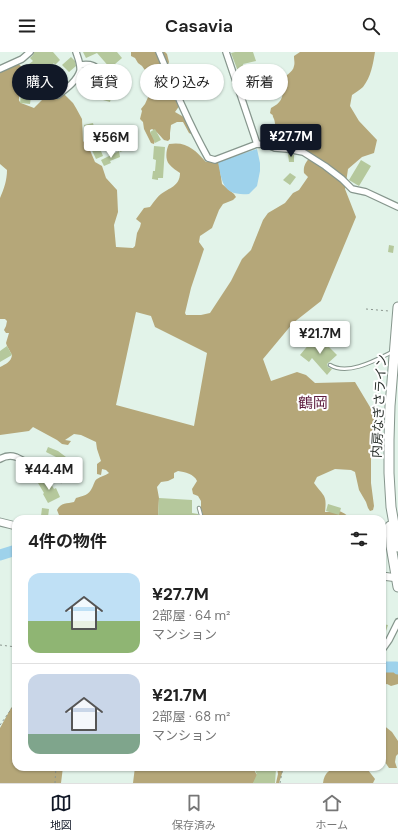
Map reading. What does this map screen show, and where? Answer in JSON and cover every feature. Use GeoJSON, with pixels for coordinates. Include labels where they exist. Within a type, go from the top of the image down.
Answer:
{"type":"FeatureCollection","features":[{"type":"Feature","properties":{"kind":"highway","name":"内房なぎさライン"},"geometry":{"type":"LineString","coordinates":[[398,310],[390,406],[389,440],[389,473],[398,547]]}},
{"type":"Feature","properties":{"kind":"highway","name":"内房なぎさライン"},"geometry":{"type":"LineString","coordinates":[[392,507],[390,524],[391,546],[398,587]]}},
{"type":"Feature","properties":{"kind":"street"},"geometry":{"type":"LineString","coordinates":[[0,69],[22,59],[30,52]]}},
{"type":"Feature","properties":{"kind":"street"},"geometry":{"type":"LineString","coordinates":[[76,52],[80,64]]}},
{"type":"Feature","properties":{"kind":"street"},"geometry":{"type":"LineString","coordinates":[[159,52],[197,139],[208,158],[215,160],[257,144],[302,152],[325,166],[352,189],[366,192],[398,207]]}},
{"type":"Feature","properties":{"kind":"street"},"geometry":{"type":"LineString","coordinates":[[226,52],[257,144]]}},
{"type":"Feature","properties":{"kind":"street"},"geometry":{"type":"LineString","coordinates":[[68,86],[76,78]]}},
{"type":"Feature","properties":{"kind":"street"},"geometry":{"type":"LineString","coordinates":[[0,459],[3,457],[16,457],[61,479]]}},
{"type":"Feature","properties":{"kind":"street"},"geometry":{"type":"LineString","coordinates":[[0,522],[12,525]]}},
{"type":"Feature","properties":{"kind":"street"},"geometry":{"type":"LineString","coordinates":[[386,576],[397,577]]}},
{"type":"Feature","properties":{"kind":"street"},"geometry":{"type":"LineString","coordinates":[[386,644],[398,622]]}},
{"type":"Feature","properties":{"kind":"lane"},"geometry":{"type":"LineString","coordinates":[[330,365],[341,369],[358,367],[394,351]]}},
{"type":"Feature","properties":{"kind":"lane"},"geometry":{"type":"LineString","coordinates":[[199,508],[201,515]]}},
{"type":"Feature","properties":{"kind":"path"},"geometry":{"type":"LineString","coordinates":[[366,308],[398,310]]}},
{"type":"Feature","properties":{"kind":"path"},"geometry":{"type":"LineString","coordinates":[[0,645],[12,646]]}},
{"type":"Feature","properties":{"kind":"path"},"geometry":{"type":"LineString","coordinates":[[0,725],[12,708]]}},
{"type":"Feature","properties":{"kind":"path"},"geometry":{"type":"LineString","coordinates":[[55,783],[56,771]]}},
{"type":"Feature","properties":{"kind":"path"},"geometry":{"type":"LineString","coordinates":[[280,783],[282,771]]}},
{"type":"Feature","properties":{"kind":"shaded area"},"geometry":{"type":"Polygon","coordinates":[[[131,52],[165,52],[169,62],[168,64],[140,64],[135,58],[131,56],[131,52]]]}},
{"type":"Feature","properties":{"kind":"shaded area"},"geometry":{"type":"Polygon","coordinates":[[[300,52],[375,52],[370,75],[363,87],[352,95],[350,106],[359,121],[377,140],[374,153],[362,157],[348,169],[345,189],[356,217],[321,301],[293,323],[263,359],[271,381],[297,372],[306,375],[315,383],[355,382],[376,417],[371,456],[373,510],[370,511],[359,490],[355,472],[351,470],[335,469],[317,477],[314,483],[325,499],[325,512],[336,511],[346,515],[203,515],[201,501],[198,496],[193,494],[192,489],[197,481],[196,479],[192,475],[178,471],[174,473],[174,478],[161,482],[157,487],[159,498],[158,515],[59,515],[57,510],[60,506],[74,502],[76,498],[87,494],[98,478],[109,473],[102,469],[101,475],[97,474],[97,464],[101,461],[96,442],[81,435],[74,434],[65,440],[71,441],[68,445],[62,444],[33,427],[29,431],[0,435],[0,367],[9,361],[12,355],[6,343],[9,333],[6,333],[4,330],[7,321],[5,319],[0,319],[0,198],[5,184],[7,170],[0,164],[0,69],[12,64],[12,100],[19,100],[21,103],[34,108],[42,100],[68,100],[68,98],[73,103],[82,119],[83,141],[89,148],[95,162],[102,166],[106,178],[117,190],[118,212],[114,225],[116,247],[133,248],[135,246],[137,233],[141,223],[136,219],[144,208],[150,207],[160,195],[174,186],[178,181],[180,173],[170,165],[166,157],[169,144],[175,143],[186,145],[194,150],[206,162],[216,161],[219,163],[222,184],[236,197],[233,200],[223,204],[212,228],[200,236],[199,242],[204,249],[191,288],[185,313],[186,315],[201,315],[210,313],[231,281],[242,259],[251,250],[263,220],[268,213],[285,203],[293,193],[299,190],[308,177],[304,173],[304,168],[310,157],[303,150],[298,147],[295,150],[275,146],[266,141],[267,136],[274,129],[275,125],[273,115],[270,113],[271,108],[281,100],[288,100],[288,74],[293,68],[294,56],[300,52]],[[136,312],[116,405],[194,426],[207,353],[155,327],[151,316],[136,312]]]}},
{"type":"Feature","properties":{"kind":"shaded area"},"geometry":{"type":"Polygon","coordinates":[[[147,100],[175,100],[180,105],[175,112],[189,120],[194,133],[193,135],[189,133],[183,122],[177,122],[171,125],[170,139],[168,141],[164,140],[154,130],[150,130],[155,140],[154,144],[151,143],[144,129],[143,122],[140,119],[141,109],[147,100]]]}},
{"type":"Feature","properties":{"kind":"shaded area"},"geometry":{"type":"Polygon","coordinates":[[[386,669],[398,671],[398,684],[391,686],[387,684],[386,669]]]}},
{"type":"Feature","properties":{"kind":"shaded area"},"geometry":{"type":"Polygon","coordinates":[[[12,707],[12,771],[62,771],[61,783],[0,783],[0,728],[12,707]]]}},
{"type":"Feature","properties":{"kind":"shaded area"},"geometry":{"type":"Polygon","coordinates":[[[386,727],[392,732],[398,741],[398,754],[395,762],[397,768],[389,768],[386,764],[386,727]]]}},
{"type":"Feature","properties":{"kind":"shaded area"},"geometry":{"type":"Polygon","coordinates":[[[134,771],[255,771],[260,779],[253,783],[133,783],[134,771]]]}},
{"type":"Feature","properties":{"kind":"shaded area"},"geometry":{"type":"Polygon","coordinates":[[[278,771],[283,771],[279,783],[276,783],[278,771]]]}},
{"type":"Feature","properties":{"kind":"shaded area"},"geometry":{"type":"Polygon","coordinates":[[[329,771],[369,771],[375,779],[373,783],[323,783],[326,774],[329,771]]]}},
{"type":"Feature","properties":{"kind":"water"},"geometry":{"type":"Polygon","coordinates":[[[257,149],[260,171],[257,186],[249,194],[234,193],[225,187],[218,162],[257,149]]]}},
{"type":"Feature","properties":{"kind":"building"},"geometry":{"type":"Polygon","coordinates":[[[34,52],[53,52],[60,60],[56,64],[29,64],[33,61],[30,58],[34,52]]]}},
{"type":"Feature","properties":{"kind":"building"},"geometry":{"type":"Polygon","coordinates":[[[83,52],[117,52],[122,58],[115,64],[107,64],[97,53],[86,58],[83,52]]]}},
{"type":"Feature","properties":{"kind":"building"},"geometry":{"type":"Polygon","coordinates":[[[253,52],[256,61],[235,64],[231,53],[253,52]]]}},
{"type":"Feature","properties":{"kind":"building"},"geometry":{"type":"Polygon","coordinates":[[[71,57],[75,61],[76,66],[69,72],[68,64],[63,64],[71,57]]]}},
{"type":"Feature","properties":{"kind":"building"},"geometry":{"type":"Polygon","coordinates":[[[20,100],[31,100],[30,104],[20,103],[20,100]]]}},
{"type":"Feature","properties":{"kind":"building"},"geometry":{"type":"Polygon","coordinates":[[[93,123],[98,136],[95,136],[103,156],[96,159],[88,142],[84,125],[93,123]]]}},
{"type":"Feature","properties":{"kind":"building"},"geometry":{"type":"Polygon","coordinates":[[[155,129],[161,140],[155,143],[150,132],[155,129]]]}},
{"type":"Feature","properties":{"kind":"building"},"geometry":{"type":"Polygon","coordinates":[[[117,130],[125,150],[120,152],[118,141],[111,143],[107,134],[117,130]]]}},
{"type":"Feature","properties":{"kind":"building"},"geometry":{"type":"Polygon","coordinates":[[[154,146],[165,147],[163,178],[158,178],[158,180],[152,179],[153,171],[155,171],[156,160],[153,159],[154,146]]]}},
{"type":"Feature","properties":{"kind":"building"},"geometry":{"type":"Polygon","coordinates":[[[119,151],[120,157],[110,161],[111,163],[104,166],[101,160],[119,151]]]}},
{"type":"Feature","properties":{"kind":"building"},"geometry":{"type":"Polygon","coordinates":[[[288,154],[294,155],[294,162],[289,162],[288,154]]]}},
{"type":"Feature","properties":{"kind":"building"},"geometry":{"type":"Polygon","coordinates":[[[361,160],[371,166],[359,186],[349,180],[361,160]]]}},
{"type":"Feature","properties":{"kind":"building"},"geometry":{"type":"Polygon","coordinates":[[[290,173],[296,177],[290,185],[283,180],[290,173]]]}},
{"type":"Feature","properties":{"kind":"building"},"geometry":{"type":"Polygon","coordinates":[[[389,245],[394,246],[393,253],[388,252],[389,245]]]}},
{"type":"Feature","properties":{"kind":"building"},"geometry":{"type":"Polygon","coordinates":[[[320,338],[337,355],[327,364],[328,367],[332,369],[327,375],[312,358],[309,362],[300,355],[310,343],[312,345],[320,338]]]}},
{"type":"Feature","properties":{"kind":"building"},"geometry":{"type":"Polygon","coordinates":[[[7,346],[12,355],[0,362],[0,351],[7,346]]]}},
{"type":"Feature","properties":{"kind":"building"},"geometry":{"type":"Polygon","coordinates":[[[48,447],[58,451],[70,460],[71,459],[80,469],[74,475],[61,464],[56,472],[51,469],[55,463],[53,462],[56,457],[46,452],[48,447]]]}},
{"type":"Feature","properties":{"kind":"building"},"geometry":{"type":"Polygon","coordinates":[[[47,477],[54,489],[56,488],[60,497],[48,503],[38,483],[47,477]]]}},
{"type":"Feature","properties":{"kind":"building"},"geometry":{"type":"Polygon","coordinates":[[[159,498],[192,500],[192,513],[198,514],[198,515],[158,515],[159,498]]]}},
{"type":"Feature","properties":{"kind":"building"},"geometry":{"type":"Polygon","coordinates":[[[328,504],[341,508],[339,515],[326,511],[328,504]]]}},
{"type":"Feature","properties":{"kind":"building"},"geometry":{"type":"Polygon","coordinates":[[[42,508],[49,509],[48,515],[41,515],[42,508]]]}},
{"type":"Feature","properties":{"kind":"building"},"geometry":{"type":"Polygon","coordinates":[[[276,771],[275,783],[253,783],[257,774],[255,772],[276,771]]]}},
{"type":"Feature","properties":{"kind":"waterway"},"geometry":{"type":"LineString","coordinates":[[0,555],[12,551]]}},
{"type":"Feature","properties":{"kind":"waterway"},"geometry":{"type":"LineString","coordinates":[[386,667],[396,667],[398,669]]}},
{"type":"Feature","properties":{"kind":"district","name":"鶴岡"},"geometry":{"type":"Point","coordinates":[313,403]}}]}
